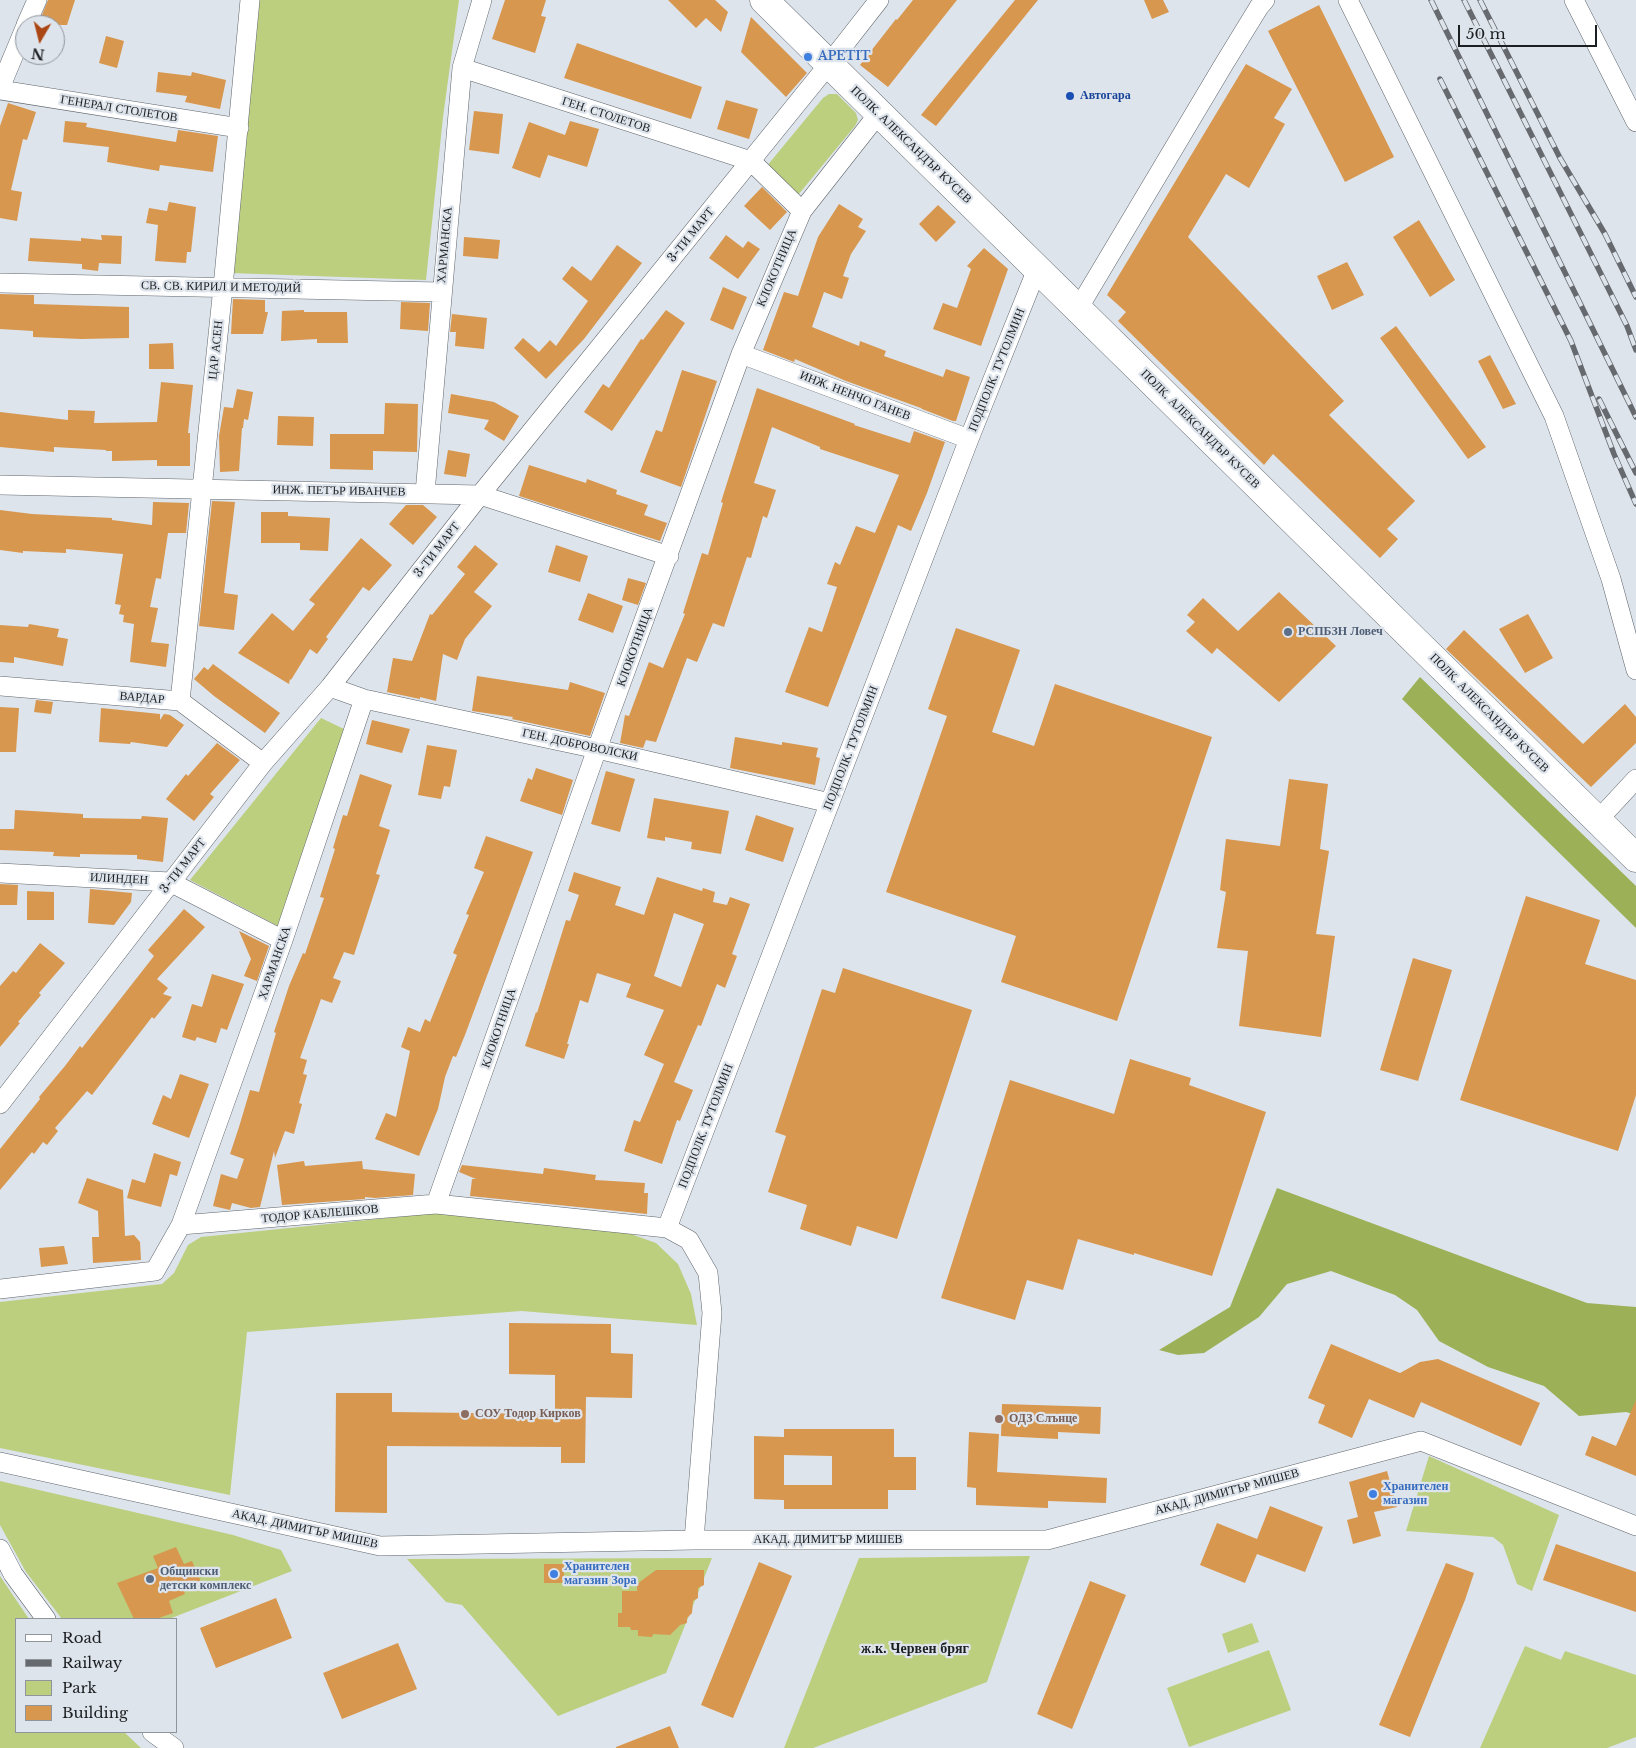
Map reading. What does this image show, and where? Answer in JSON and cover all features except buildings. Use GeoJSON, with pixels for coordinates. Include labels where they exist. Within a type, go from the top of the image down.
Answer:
{"type":"FeatureCollection","features":[{"type":"Feature","properties":{"kind":"street"},"geometry":{"type":"LineString","coordinates":[[31,15],[37,0]]}},
{"type":"Feature","properties":{"kind":"street","name":"ЦАР АСЕН"},"geometry":{"type":"LineString","coordinates":[[180,701],[239,128],[250,0]]}},
{"type":"Feature","properties":{"kind":"street","name":"ХАРМАНСКА"},"geometry":{"type":"LineString","coordinates":[[425,493],[462,68],[482,0]]}},
{"type":"Feature","properties":{"kind":"street","name":"ПОЛК. АЛЕКСАНДЪР КУСЕВ"},"geometry":{"type":"LineString","coordinates":[[764,0],[1636,858]]}},
{"type":"Feature","properties":{"kind":"street","name":"3-ТИ МАРТ"},"geometry":{"type":"LineString","coordinates":[[0,1104],[263,763],[330,687],[480,494],[751,161],[879,0]]}},
{"type":"Feature","properties":{"kind":"street"},"geometry":{"type":"LineString","coordinates":[[1078,310],[1254,15],[1265,0]]}},
{"type":"Feature","properties":{"kind":"street"},"geometry":{"type":"LineString","coordinates":[[1348,0],[1554,416],[1611,579],[1636,670]]}},
{"type":"Feature","properties":{"kind":"street"},"geometry":{"type":"LineString","coordinates":[[1574,0],[1636,122]]}},
{"type":"Feature","properties":{"kind":"street"},"geometry":{"type":"LineString","coordinates":[[0,89],[15,53]]}},
{"type":"Feature","properties":{"kind":"street","name":"ГЕН. СТОЛЕТОВ"},"geometry":{"type":"LineString","coordinates":[[462,68],[751,161]]}},
{"type":"Feature","properties":{"kind":"street","name":"ГЕНЕРАЛ СТОЛЕТОВ"},"geometry":{"type":"LineString","coordinates":[[0,89],[239,128]]}},
{"type":"Feature","properties":{"kind":"street","name":"КЛОКОТНИЦА"},"geometry":{"type":"LineString","coordinates":[[436,1204],[741,354],[802,211],[879,113]]}},
{"type":"Feature","properties":{"kind":"street"},"geometry":{"type":"LineString","coordinates":[[751,161],[802,211]]}},
{"type":"Feature","properties":{"kind":"street","name":"ПОДПОЛК. ТУТОЛМИН"},"geometry":{"type":"LineString","coordinates":[[667,1228],[969,439],[1037,269]]}},
{"type":"Feature","properties":{"kind":"street","name":"СВ. СВ. КИРИЛ И МЕТОДИЙ"},"geometry":{"type":"LineString","coordinates":[[0,283],[223,286],[441,292]]}},
{"type":"Feature","properties":{"kind":"street","name":"ИНЖ. НЕНЧО ГАНЕВ"},"geometry":{"type":"LineString","coordinates":[[741,354],[969,439]]}},
{"type":"Feature","properties":{"kind":"street","name":"ИНЖ. ПЕТЪР ИВАНЧЕВ"},"geometry":{"type":"LineString","coordinates":[[0,485],[480,494],[669,556]]}},
{"type":"Feature","properties":{"kind":"street","name":"ВАРДАР"},"geometry":{"type":"LineString","coordinates":[[0,686],[180,701],[263,763]]}},
{"type":"Feature","properties":{"kind":"street","name":"ГЕН. ДОБРОВОЛСКИ"},"geometry":{"type":"LineString","coordinates":[[330,687],[364,699],[598,749],[830,803]]}},
{"type":"Feature","properties":{"kind":"street","name":"ХАРМАНСКА"},"geometry":{"type":"LineString","coordinates":[[180,1225],[283,940],[364,699]]}},
{"type":"Feature","properties":{"kind":"street"},"geometry":{"type":"LineString","coordinates":[[1598,820],[1636,778]]}},
{"type":"Feature","properties":{"kind":"street","name":"ИЛИНДЕН"},"geometry":{"type":"LineString","coordinates":[[0,874],[170,882],[283,940]]}},
{"type":"Feature","properties":{"kind":"street","name":"ТОДОР КАБЛЕШКОВ"},"geometry":{"type":"LineString","coordinates":[[180,1225],[436,1204],[667,1228]]}},
{"type":"Feature","properties":{"kind":"street"},"geometry":{"type":"LineString","coordinates":[[0,1289],[155,1271],[180,1225]]}},
{"type":"Feature","properties":{"kind":"street"},"geometry":{"type":"LineString","coordinates":[[667,1228],[689,1240],[708,1273],[712,1312],[694,1540]]}},
{"type":"Feature","properties":{"kind":"street","name":"АКАД. ДИМИТЪР МИШЕВ"},"geometry":{"type":"LineString","coordinates":[[0,1462],[380,1546],[694,1540],[1047,1540],[1421,1441],[1636,1526]]}},
{"type":"Feature","properties":{"kind":"street"},"geometry":{"type":"LineString","coordinates":[[0,1549],[13,1574],[45,1618]]}},
{"type":"Feature","properties":{"kind":"street"},"geometry":{"type":"LineString","coordinates":[[153,1733],[174,1748]]}},
{"type":"Feature","properties":{"kind":"green space"},"geometry":{"type":"Polygon","coordinates":[[[253,0],[459,0],[443,117],[426,280],[230,273],[253,0]]]}},
{"type":"Feature","properties":{"kind":"green space"},"geometry":{"type":"Polygon","coordinates":[[[829,94],[837,94],[856,113],[858,120],[798,195],[766,167],[823,98],[829,94]]]}},
{"type":"Feature","properties":{"kind":"green space"},"geometry":{"type":"Polygon","coordinates":[[[1420,677],[1636,886],[1636,928],[1402,699],[1420,677]]]}},
{"type":"Feature","properties":{"kind":"green space"},"geometry":{"type":"Polygon","coordinates":[[[321,718],[346,730],[278,926],[190,880],[321,718]]]}},
{"type":"Feature","properties":{"kind":"green space"},"geometry":{"type":"Polygon","coordinates":[[[1277,1188],[1587,1303],[1636,1307],[1636,1415],[1626,1412],[1579,1416],[1544,1386],[1488,1367],[1439,1341],[1417,1310],[1395,1295],[1331,1271],[1287,1284],[1259,1317],[1204,1353],[1178,1355],[1159,1350],[1230,1307],[1277,1188]]]}},
{"type":"Feature","properties":{"kind":"green space"},"geometry":{"type":"Polygon","coordinates":[[[436,1213],[628,1233],[656,1243],[678,1264],[691,1294],[697,1325],[521,1311],[247,1332],[230,1495],[0,1448],[0,1302],[162,1284],[174,1273],[188,1245],[201,1237],[436,1213]]]}},
{"type":"Feature","properties":{"kind":"green space"},"geometry":{"type":"Polygon","coordinates":[[[1429,1456],[1559,1515],[1532,1591],[1517,1584],[1503,1545],[1493,1537],[1406,1531],[1429,1456]]]}},
{"type":"Feature","properties":{"kind":"green space"},"geometry":{"type":"Polygon","coordinates":[[[0,1481],[233,1535],[281,1550],[292,1571],[172,1618],[61,1618],[26,1572],[0,1525],[0,1481]]]}},
{"type":"Feature","properties":{"kind":"green space"},"geometry":{"type":"Polygon","coordinates":[[[1030,1556],[987,1682],[813,1748],[784,1748],[859,1558],[1030,1556]]]}},
{"type":"Feature","properties":{"kind":"green space"},"geometry":{"type":"Polygon","coordinates":[[[712,1558],[666,1673],[558,1716],[462,1605],[446,1602],[407,1559],[712,1558]]]}},
{"type":"Feature","properties":{"kind":"green space"},"geometry":{"type":"Polygon","coordinates":[[[0,1576],[28,1618],[15,1618],[15,1733],[125,1733],[141,1748],[0,1748],[0,1576]]]}},
{"type":"Feature","properties":{"kind":"green space"},"geometry":{"type":"Polygon","coordinates":[[[1252,1623],[1259,1642],[1228,1653],[1222,1634],[1252,1623]]]}},
{"type":"Feature","properties":{"kind":"green space"},"geometry":{"type":"Polygon","coordinates":[[[1525,1646],[1561,1660],[1565,1651],[1636,1675],[1636,1737],[1607,1748],[1480,1748],[1525,1646]]]}},
{"type":"Feature","properties":{"kind":"green space"},"geometry":{"type":"Polygon","coordinates":[[[1269,1650],[1291,1710],[1189,1747],[1167,1688],[1269,1650]]]}},
{"type":"Feature","properties":{"kind":"railway"},"geometry":{"type":"LineString","coordinates":[[1431,0],[1636,417]]}},
{"type":"Feature","properties":{"kind":"railway"},"geometry":{"type":"LineString","coordinates":[[1464,0],[1627,326],[1636,350]]}},
{"type":"Feature","properties":{"kind":"railway"},"geometry":{"type":"LineString","coordinates":[[1480,0],[1560,158],[1605,234],[1636,297]]}},
{"type":"Feature","properties":{"kind":"railway"},"geometry":{"type":"LineString","coordinates":[[1440,79],[1571,341],[1614,454],[1636,504]]}},
{"type":"Feature","properties":{"kind":"railway"},"geometry":{"type":"LineString","coordinates":[[1599,399],[1636,473]]}},
{"type":"Feature","properties":{"kind":"place","name":"APETIT"},"geometry":{"type":"Point","coordinates":[808,57]}},
{"type":"Feature","properties":{"kind":"place","name":"Автогара"},"geometry":{"type":"Point","coordinates":[1070,96]}},
{"type":"Feature","properties":{"kind":"place","name":"РСПБЗН Ловеч"},"geometry":{"type":"Point","coordinates":[1288,632]}},
{"type":"Feature","properties":{"kind":"place","name":"СОУ Тодор Кирков"},"geometry":{"type":"Point","coordinates":[465,1414]}},
{"type":"Feature","properties":{"kind":"place","name":"ОДЗ Слънце"},"geometry":{"type":"Point","coordinates":[999,1419]}},
{"type":"Feature","properties":{"kind":"place","name":"Хранителен магазин"},"geometry":{"type":"Point","coordinates":[1373,1494]}},
{"type":"Feature","properties":{"kind":"place","name":"Хранителен магазин Зора"},"geometry":{"type":"Point","coordinates":[554,1574]}},
{"type":"Feature","properties":{"kind":"place","name":"Общински детски комплекс"},"geometry":{"type":"Point","coordinates":[150,1579]}},
{"type":"Feature","properties":{"kind":"district","name":"ж.к. Червен бряг"},"geometry":{"type":"Point","coordinates":[915,1649]}}]}
